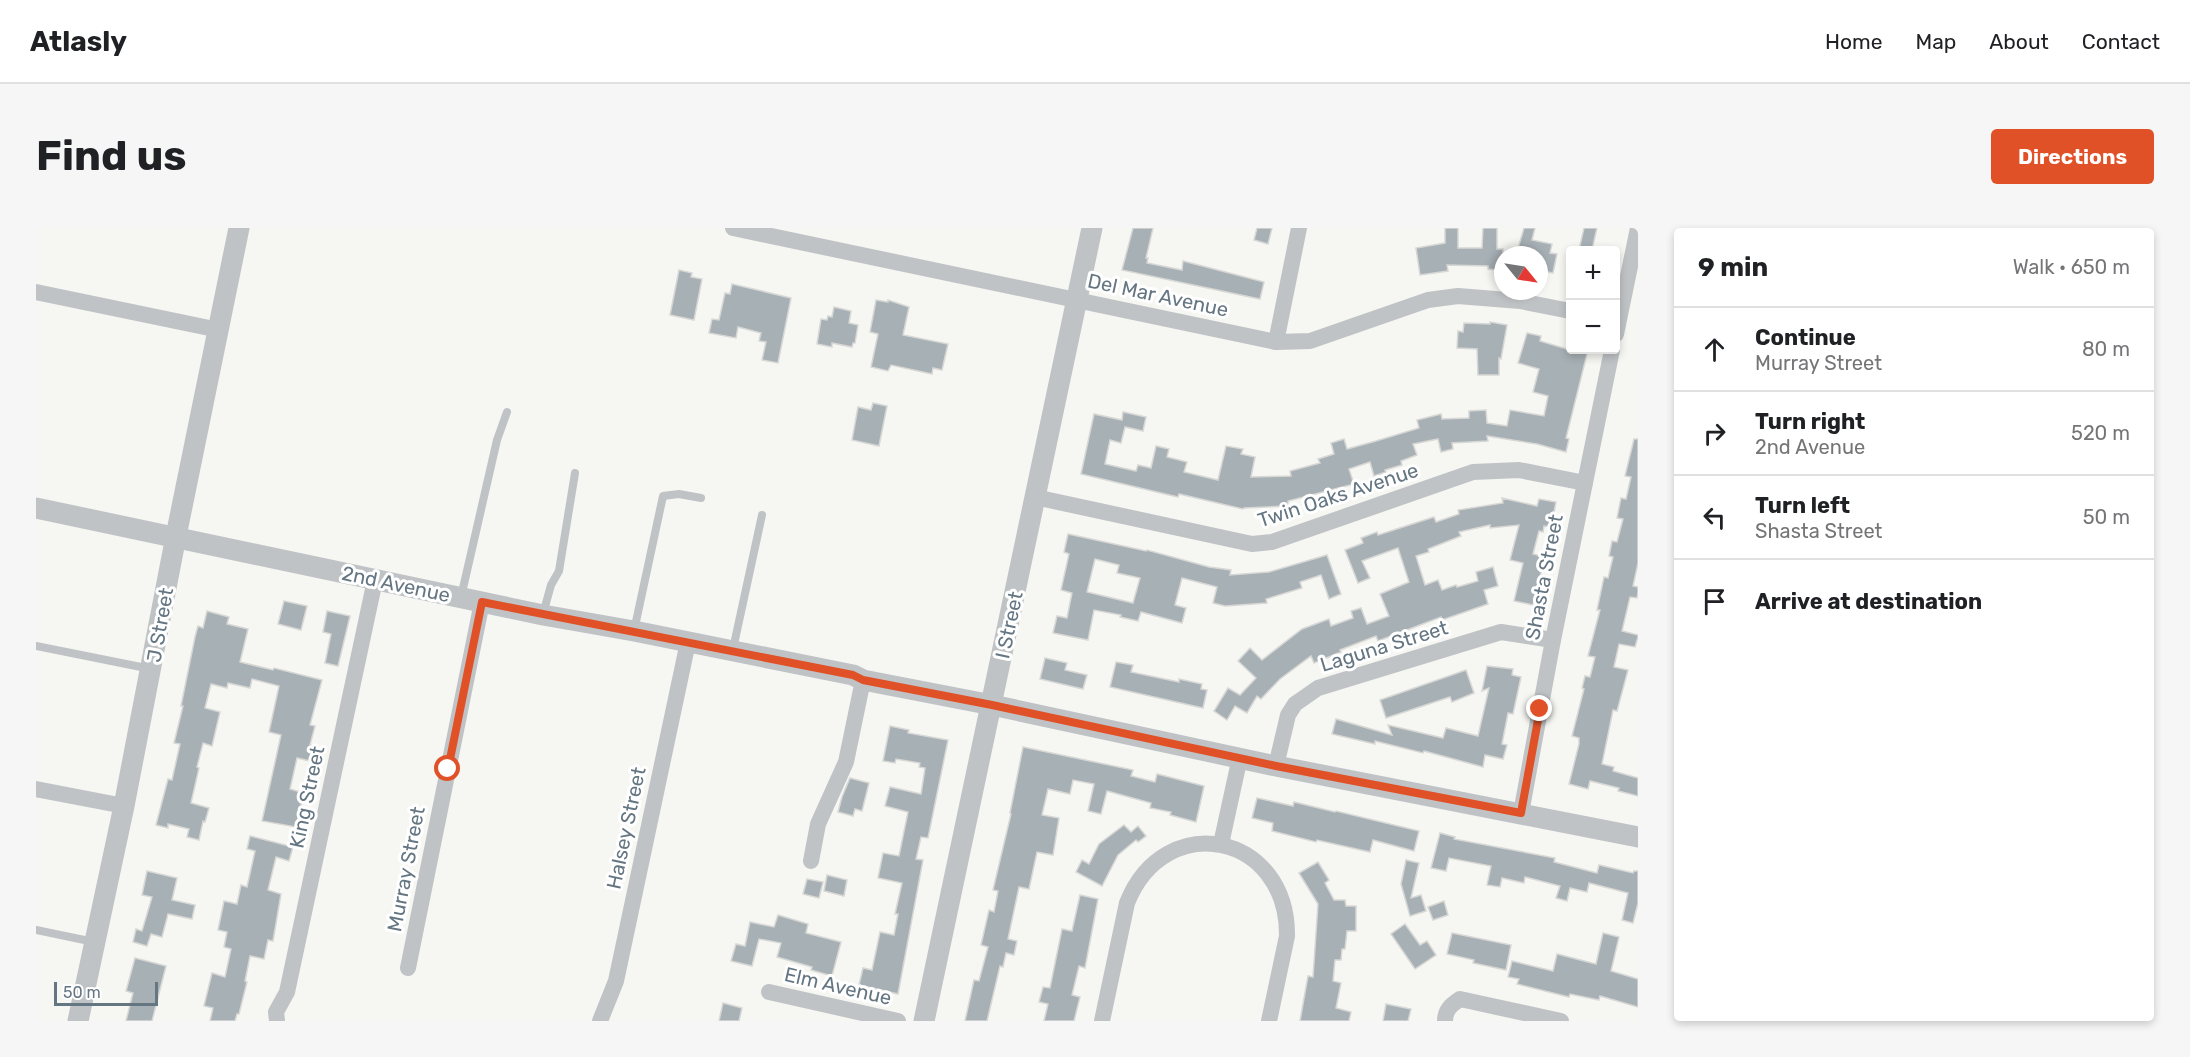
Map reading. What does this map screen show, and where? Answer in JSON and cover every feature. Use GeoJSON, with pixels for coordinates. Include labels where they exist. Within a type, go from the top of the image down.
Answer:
{"type":"FeatureCollection","features":[{"type":"Feature","properties":{"kind":"street","name":"J Street"},"geometry":{"type":"LineString","coordinates":[[78,1021],[152,669],[176,536],[240,228]]}},
{"type":"Feature","properties":{"kind":"street","name":"Del Mar Avenue"},"geometry":{"type":"LineString","coordinates":[[733,228],[1276,342],[1310,341],[1428,300],[1458,296],[1520,301],[1566,310]]}},
{"type":"Feature","properties":{"kind":"street","name":"I Street"},"geometry":{"type":"LineString","coordinates":[[924,1021],[1092,228]]}},
{"type":"Feature","properties":{"kind":"street"},"geometry":{"type":"LineString","coordinates":[[1276,342],[1299,228]]}},
{"type":"Feature","properties":{"kind":"street"},"geometry":{"type":"LineString","coordinates":[[1620,307],[1638,228]]}},
{"type":"Feature","properties":{"kind":"street"},"geometry":{"type":"LineString","coordinates":[[36,292],[219,330]]}},
{"type":"Feature","properties":{"kind":"street","name":"Shasta Street"},"geometry":{"type":"LineString","coordinates":[[1521,813],[1553,640],[1611,354]]}},
{"type":"Feature","properties":{"kind":"street","name":"Twin Oaks Avenue"},"geometry":{"type":"LineString","coordinates":[[1035,497],[1252,544],[1272,542],[1473,472],[1519,470],[1585,483]]}},
{"type":"Feature","properties":{"kind":"street","name":"2nd Avenue"},"geometry":{"type":"LineString","coordinates":[[36,508],[543,615],[733,650],[853,675],[863,680],[992,705],[1276,766],[1638,837]]}},
{"type":"Feature","properties":{"kind":"street","name":"King Street"},"geometry":{"type":"LineString","coordinates":[[277,1021],[276,1012],[287,992],[375,580]]}},
{"type":"Feature","properties":{"kind":"street","name":"Murray Street"},"geometry":{"type":"LineString","coordinates":[[408,968],[471,600]]}},
{"type":"Feature","properties":{"kind":"street","name":"Laguna Street"},"geometry":{"type":"LineString","coordinates":[[1276,766],[1288,715],[1295,704],[1318,688],[1502,632],[1553,640]]}},
{"type":"Feature","properties":{"kind":"street","name":"Halsey Street"},"geometry":{"type":"LineString","coordinates":[[600,1021],[616,981],[688,642]]}},
{"type":"Feature","properties":{"kind":"street"},"geometry":{"type":"LineString","coordinates":[[811,861],[818,824],[846,762],[863,680]]}},
{"type":"Feature","properties":{"kind":"street"},"geometry":{"type":"LineString","coordinates":[[1221,844],[1240,757]]}},
{"type":"Feature","properties":{"kind":"street"},"geometry":{"type":"LineString","coordinates":[[36,789],[124,806]]}},
{"type":"Feature","properties":{"kind":"street"},"geometry":{"type":"LineString","coordinates":[[1102,1021],[1127,903],[1137,883],[1152,865],[1173,852],[1196,844],[1221,844],[1254,860],[1270,877],[1282,899],[1287,936],[1269,1021]]}},
{"type":"Feature","properties":{"kind":"street","name":"Elm Avenue"},"geometry":{"type":"LineString","coordinates":[[769,992],[898,1021]]}},
{"type":"Feature","properties":{"kind":"street"},"geometry":{"type":"LineString","coordinates":[[1445,1021],[1445,1014],[1450,1006],[1460,999],[1561,1021]]}},
{"type":"Feature","properties":{"kind":"lane"},"geometry":{"type":"LineString","coordinates":[[471,600],[497,440],[507,412]]}},
{"type":"Feature","properties":{"kind":"lane"},"geometry":{"type":"LineString","coordinates":[[543,615],[551,585],[559,571],[575,473]]}},
{"type":"Feature","properties":{"kind":"lane"},"geometry":{"type":"LineString","coordinates":[[634,631],[663,496],[679,494],[701,498]]}},
{"type":"Feature","properties":{"kind":"lane"},"geometry":{"type":"LineString","coordinates":[[733,650],[762,515]]}},
{"type":"Feature","properties":{"kind":"lane"},"geometry":{"type":"LineString","coordinates":[[36,646],[152,669]]}},
{"type":"Feature","properties":{"kind":"lane"},"geometry":{"type":"LineString","coordinates":[[36,930],[95,942]]}},
{"type":"Feature","properties":{"kind":"building"},"geometry":{"type":"Polygon","coordinates":[[[1133,228],[1153,228],[1146,258],[1148,258],[1147,263],[1182,270],[1183,261],[1264,282],[1260,299],[1122,270],[1133,228]]]}},
{"type":"Feature","properties":{"kind":"building"},"geometry":{"type":"Polygon","coordinates":[[[1257,228],[1272,228],[1268,244],[1254,240],[1257,228]]]}},
{"type":"Feature","properties":{"kind":"building"},"geometry":{"type":"Polygon","coordinates":[[[1445,228],[1458,228],[1458,248],[1482,248],[1483,228],[1497,228],[1494,270],[1488,269],[1488,266],[1447,265],[1448,271],[1420,275],[1416,248],[1445,243],[1445,228]]]}},
{"type":"Feature","properties":{"kind":"building"},"geometry":{"type":"Polygon","coordinates":[[[1524,228],[1535,228],[1532,240],[1552,244],[1550,253],[1557,254],[1553,273],[1548,272],[1548,246],[1519,246],[1524,228]]]}},
{"type":"Feature","properties":{"kind":"building"},"geometry":{"type":"Polygon","coordinates":[[[1584,228],[1597,228],[1593,246],[1580,246],[1584,228]]]}},
{"type":"Feature","properties":{"kind":"building"},"geometry":{"type":"Polygon","coordinates":[[[679,270],[692,273],[691,277],[702,279],[694,320],[670,315],[679,270]]]}},
{"type":"Feature","properties":{"kind":"building"},"geometry":{"type":"Polygon","coordinates":[[[732,284],[791,298],[778,363],[762,360],[766,342],[759,341],[761,333],[738,327],[736,338],[709,333],[712,319],[719,320],[725,293],[730,294],[732,284]]]}},
{"type":"Feature","properties":{"kind":"building"},"geometry":{"type":"Polygon","coordinates":[[[876,300],[888,302],[888,300],[909,307],[903,335],[948,344],[942,370],[933,368],[932,374],[891,365],[888,371],[871,367],[878,334],[870,332],[876,300]]]}},
{"type":"Feature","properties":{"kind":"building"},"geometry":{"type":"Polygon","coordinates":[[[834,307],[851,311],[849,323],[858,325],[855,343],[852,347],[832,343],[832,347],[817,344],[821,319],[827,320],[828,316],[832,317],[834,307]]]}},
{"type":"Feature","properties":{"kind":"building"},"geometry":{"type":"Polygon","coordinates":[[[1490,322],[1507,325],[1501,359],[1499,358],[1499,375],[1478,375],[1477,349],[1457,348],[1458,331],[1463,332],[1464,323],[1490,324],[1490,322]]]}},
{"type":"Feature","properties":{"kind":"building"},"geometry":{"type":"Polygon","coordinates":[[[1527,333],[1541,336],[1540,341],[1566,349],[1566,354],[1587,354],[1566,438],[1569,439],[1566,452],[1537,444],[1487,436],[1488,441],[1452,443],[1453,449],[1441,452],[1438,439],[1413,444],[1417,455],[1401,461],[1402,465],[1385,470],[1386,472],[1374,476],[1370,462],[1349,469],[1354,484],[1288,501],[1288,506],[1243,509],[1179,494],[1178,497],[1081,474],[1094,414],[1122,420],[1123,412],[1146,417],[1143,431],[1125,427],[1121,443],[1110,440],[1105,464],[1136,471],[1138,465],[1151,468],[1156,446],[1169,449],[1167,457],[1187,462],[1184,472],[1218,480],[1226,446],[1243,449],[1241,454],[1255,457],[1251,477],[1291,476],[1290,471],[1320,463],[1318,459],[1334,454],[1331,443],[1344,439],[1347,449],[1419,428],[1417,420],[1441,414],[1442,419],[1469,418],[1469,411],[1486,410],[1487,423],[1507,426],[1510,410],[1544,416],[1548,396],[1533,392],[1539,369],[1518,363],[1527,333]]]}},
{"type":"Feature","properties":{"kind":"building"},"geometry":{"type":"Polygon","coordinates":[[[873,403],[887,406],[879,446],[852,440],[858,407],[871,410],[873,403]]]}},
{"type":"Feature","properties":{"kind":"building"},"geometry":{"type":"Polygon","coordinates":[[[1634,439],[1638,439],[1638,563],[1633,586],[1638,587],[1638,592],[1637,598],[1630,597],[1622,631],[1638,635],[1638,637],[1635,647],[1619,644],[1614,667],[1628,670],[1617,711],[1613,710],[1602,764],[1614,767],[1613,771],[1638,778],[1638,796],[1618,791],[1619,788],[1590,781],[1588,789],[1569,784],[1579,744],[1579,738],[1572,736],[1585,676],[1590,677],[1595,657],[1588,656],[1600,610],[1597,610],[1604,577],[1608,578],[1613,557],[1609,556],[1612,541],[1617,542],[1623,519],[1617,518],[1621,498],[1626,499],[1631,477],[1625,476],[1634,439]]]}},
{"type":"Feature","properties":{"kind":"building"},"geometry":{"type":"Polygon","coordinates":[[[1502,498],[1537,506],[1539,499],[1556,502],[1551,527],[1544,526],[1543,532],[1539,531],[1533,554],[1545,557],[1533,605],[1514,601],[1523,563],[1510,560],[1519,525],[1490,528],[1490,525],[1459,532],[1461,536],[1416,556],[1425,585],[1438,580],[1442,590],[1456,585],[1457,587],[1478,581],[1476,572],[1493,567],[1498,586],[1484,590],[1488,604],[1442,620],[1441,617],[1378,641],[1376,636],[1314,663],[1311,656],[1280,679],[1261,699],[1257,696],[1247,713],[1235,706],[1227,720],[1214,711],[1228,688],[1240,695],[1256,678],[1238,661],[1250,648],[1262,660],[1302,629],[1329,619],[1331,626],[1353,618],[1351,611],[1361,608],[1367,624],[1389,616],[1380,594],[1409,582],[1398,548],[1362,561],[1370,578],[1358,583],[1345,550],[1363,543],[1361,538],[1377,532],[1378,535],[1434,517],[1436,522],[1459,514],[1458,510],[1503,503],[1502,498]]]}},
{"type":"Feature","properties":{"kind":"building"},"geometry":{"type":"Polygon","coordinates":[[[1068,534],[1147,550],[1209,567],[1231,570],[1230,575],[1269,572],[1327,555],[1341,594],[1329,599],[1321,575],[1300,582],[1302,588],[1266,599],[1267,603],[1225,606],[1213,603],[1217,587],[1182,578],[1175,605],[1186,608],[1182,623],[1141,612],[1138,621],[1094,610],[1088,640],[1053,633],[1057,616],[1067,618],[1072,593],[1061,590],[1069,554],[1064,552],[1068,534]],[[1095,559],[1087,592],[1133,603],[1140,578],[1117,573],[1119,565],[1095,559]]]}},
{"type":"Feature","properties":{"kind":"building"},"geometry":{"type":"Polygon","coordinates":[[[284,601],[307,606],[301,630],[278,624],[284,601]]]}},
{"type":"Feature","properties":{"kind":"building"},"geometry":{"type":"Polygon","coordinates":[[[207,611],[229,617],[227,624],[248,629],[240,662],[322,680],[310,725],[315,726],[310,745],[313,746],[310,761],[297,758],[290,789],[304,793],[296,827],[262,821],[281,735],[269,732],[279,686],[252,679],[250,688],[228,683],[227,688],[211,684],[205,708],[220,712],[212,746],[203,743],[191,803],[209,808],[205,822],[203,821],[199,840],[187,837],[189,829],[168,824],[168,828],[156,825],[168,779],[172,780],[180,744],[174,743],[195,637],[198,626],[203,628],[207,611]]]}},
{"type":"Feature","properties":{"kind":"building"},"geometry":{"type":"Polygon","coordinates":[[[327,611],[350,616],[338,666],[325,663],[331,634],[323,632],[327,611]]]}},
{"type":"Feature","properties":{"kind":"building"},"geometry":{"type":"Polygon","coordinates":[[[1045,658],[1067,663],[1065,670],[1087,675],[1083,689],[1040,679],[1045,658]]]}},
{"type":"Feature","properties":{"kind":"building"},"geometry":{"type":"Polygon","coordinates":[[[1116,662],[1133,665],[1131,672],[1179,682],[1179,679],[1202,684],[1201,689],[1207,690],[1203,708],[1110,687],[1116,662]]]}},
{"type":"Feature","properties":{"kind":"building"},"geometry":{"type":"Polygon","coordinates":[[[1487,666],[1513,669],[1512,675],[1521,677],[1513,714],[1508,713],[1502,744],[1507,745],[1503,759],[1485,755],[1483,767],[1424,751],[1423,753],[1375,741],[1375,744],[1332,734],[1336,719],[1392,735],[1388,725],[1443,738],[1446,728],[1478,736],[1489,688],[1482,691],[1487,666]]]}},
{"type":"Feature","properties":{"kind":"building"},"geometry":{"type":"Polygon","coordinates":[[[1466,670],[1474,693],[1452,702],[1450,697],[1386,718],[1380,700],[1466,670]]]}},
{"type":"Feature","properties":{"kind":"building"},"geometry":{"type":"Polygon","coordinates":[[[890,726],[909,730],[908,733],[948,740],[928,838],[921,837],[916,859],[923,860],[898,994],[859,985],[863,968],[872,970],[880,932],[894,935],[898,914],[895,914],[902,883],[878,878],[883,853],[899,856],[908,812],[885,806],[890,787],[921,794],[925,768],[919,767],[920,763],[896,759],[895,763],[883,761],[890,726]]]}},
{"type":"Feature","properties":{"kind":"building"},"geometry":{"type":"Polygon","coordinates":[[[1023,747],[1133,770],[1131,776],[1155,782],[1157,774],[1204,786],[1196,822],[1170,815],[1171,812],[1150,808],[1151,803],[1107,791],[1101,814],[1088,811],[1094,784],[1073,780],[1070,794],[1048,789],[1042,815],[1059,818],[1053,855],[1037,852],[1029,889],[1019,887],[1008,939],[1017,941],[1014,955],[1006,953],[1003,967],[1000,966],[987,1021],[965,1021],[974,980],[979,981],[988,947],[981,945],[989,910],[994,912],[998,891],[993,890],[1011,814],[1023,747]]]}},
{"type":"Feature","properties":{"kind":"building"},"geometry":{"type":"Polygon","coordinates":[[[850,778],[869,783],[862,811],[855,809],[853,816],[838,812],[850,778]]]}},
{"type":"Feature","properties":{"kind":"building"},"geometry":{"type":"Polygon","coordinates":[[[1257,798],[1293,806],[1294,802],[1419,831],[1414,851],[1373,840],[1370,852],[1272,831],[1273,823],[1252,818],[1257,798]]]}},
{"type":"Feature","properties":{"kind":"building"},"geometry":{"type":"Polygon","coordinates":[[[1124,825],[1131,832],[1138,826],[1146,836],[1138,842],[1136,840],[1118,855],[1102,886],[1076,872],[1082,860],[1089,864],[1099,844],[1124,825]]]}},
{"type":"Feature","properties":{"kind":"building"},"geometry":{"type":"Polygon","coordinates":[[[1440,833],[1455,837],[1454,839],[1555,858],[1554,862],[1597,873],[1599,865],[1633,873],[1638,871],[1638,903],[1633,923],[1622,920],[1628,893],[1589,883],[1587,892],[1570,888],[1567,901],[1556,898],[1560,886],[1525,877],[1524,883],[1502,878],[1500,887],[1487,885],[1491,866],[1449,858],[1446,871],[1431,868],[1440,833]]]}},
{"type":"Feature","properties":{"kind":"building"},"geometry":{"type":"Polygon","coordinates":[[[250,836],[293,847],[289,861],[276,857],[268,890],[281,894],[273,941],[268,940],[264,959],[250,956],[245,981],[247,982],[235,1021],[210,1021],[213,1008],[204,1006],[212,973],[225,977],[231,949],[224,947],[227,932],[218,930],[224,901],[237,904],[241,885],[247,887],[255,851],[247,849],[250,836]]]}},
{"type":"Feature","properties":{"kind":"building"},"geometry":{"type":"Polygon","coordinates":[[[1406,860],[1419,863],[1411,898],[1421,895],[1426,911],[1410,916],[1401,884],[1406,860]]]}},
{"type":"Feature","properties":{"kind":"building"},"geometry":{"type":"Polygon","coordinates":[[[1318,862],[1329,880],[1325,883],[1334,900],[1345,900],[1346,906],[1356,906],[1356,931],[1347,931],[1341,960],[1335,960],[1333,981],[1341,983],[1336,1008],[1351,1012],[1349,1021],[1300,1021],[1308,976],[1313,977],[1318,904],[1299,873],[1318,862]]]}},
{"type":"Feature","properties":{"kind":"building"},"geometry":{"type":"Polygon","coordinates":[[[147,871],[177,878],[172,900],[195,905],[192,919],[168,914],[162,937],[151,934],[147,946],[133,942],[136,929],[142,931],[152,897],[142,895],[147,871]]]}},
{"type":"Feature","properties":{"kind":"building"},"geometry":{"type":"Polygon","coordinates":[[[827,875],[847,880],[844,896],[824,891],[827,875]]]}},
{"type":"Feature","properties":{"kind":"building"},"geometry":{"type":"Polygon","coordinates":[[[807,879],[823,882],[819,898],[803,894],[807,879]]]}},
{"type":"Feature","properties":{"kind":"building"},"geometry":{"type":"Polygon","coordinates":[[[1080,895],[1098,899],[1085,968],[1079,966],[1072,995],[1080,997],[1074,1021],[1044,1021],[1048,1004],[1039,1002],[1043,987],[1050,988],[1062,929],[1072,931],[1080,895]]]}},
{"type":"Feature","properties":{"kind":"building"},"geometry":{"type":"Polygon","coordinates":[[[1444,901],[1448,915],[1433,920],[1428,907],[1444,901]]]}},
{"type":"Feature","properties":{"kind":"building"},"geometry":{"type":"Polygon","coordinates":[[[778,915],[808,924],[806,933],[841,942],[832,976],[811,970],[812,967],[777,957],[781,943],[759,939],[752,966],[731,961],[736,944],[745,946],[750,922],[774,927],[778,915]]]}},
{"type":"Feature","properties":{"kind":"building"},"geometry":{"type":"Polygon","coordinates":[[[1405,924],[1420,945],[1427,941],[1436,955],[1415,969],[1391,934],[1405,924]]]}},
{"type":"Feature","properties":{"kind":"building"},"geometry":{"type":"Polygon","coordinates":[[[1452,933],[1511,945],[1506,970],[1473,963],[1474,960],[1447,954],[1452,933]]]}},
{"type":"Feature","properties":{"kind":"building"},"geometry":{"type":"Polygon","coordinates":[[[1603,933],[1619,937],[1611,971],[1638,979],[1638,1007],[1600,996],[1599,1000],[1570,994],[1569,997],[1517,984],[1519,979],[1508,977],[1512,961],[1553,971],[1557,954],[1596,964],[1603,933]]]}},
{"type":"Feature","properties":{"kind":"building"},"geometry":{"type":"Polygon","coordinates":[[[135,958],[166,966],[152,1021],[126,1021],[133,993],[126,991],[135,958]]]}},
{"type":"Feature","properties":{"kind":"building"},"geometry":{"type":"Polygon","coordinates":[[[723,1003],[742,1008],[739,1021],[719,1021],[723,1003]]]}},
{"type":"Feature","properties":{"kind":"building"},"geometry":{"type":"Polygon","coordinates":[[[1386,1004],[1411,1009],[1408,1021],[1383,1021],[1386,1004]]]}},
{"type":"Feature","properties":{"kind":"route"},"geometry":{"type":"LineString","coordinates":[[448,769],[482,602],[733,650],[853,675],[863,680],[992,705],[1276,766],[1521,813],[1540,709]]}}]}
